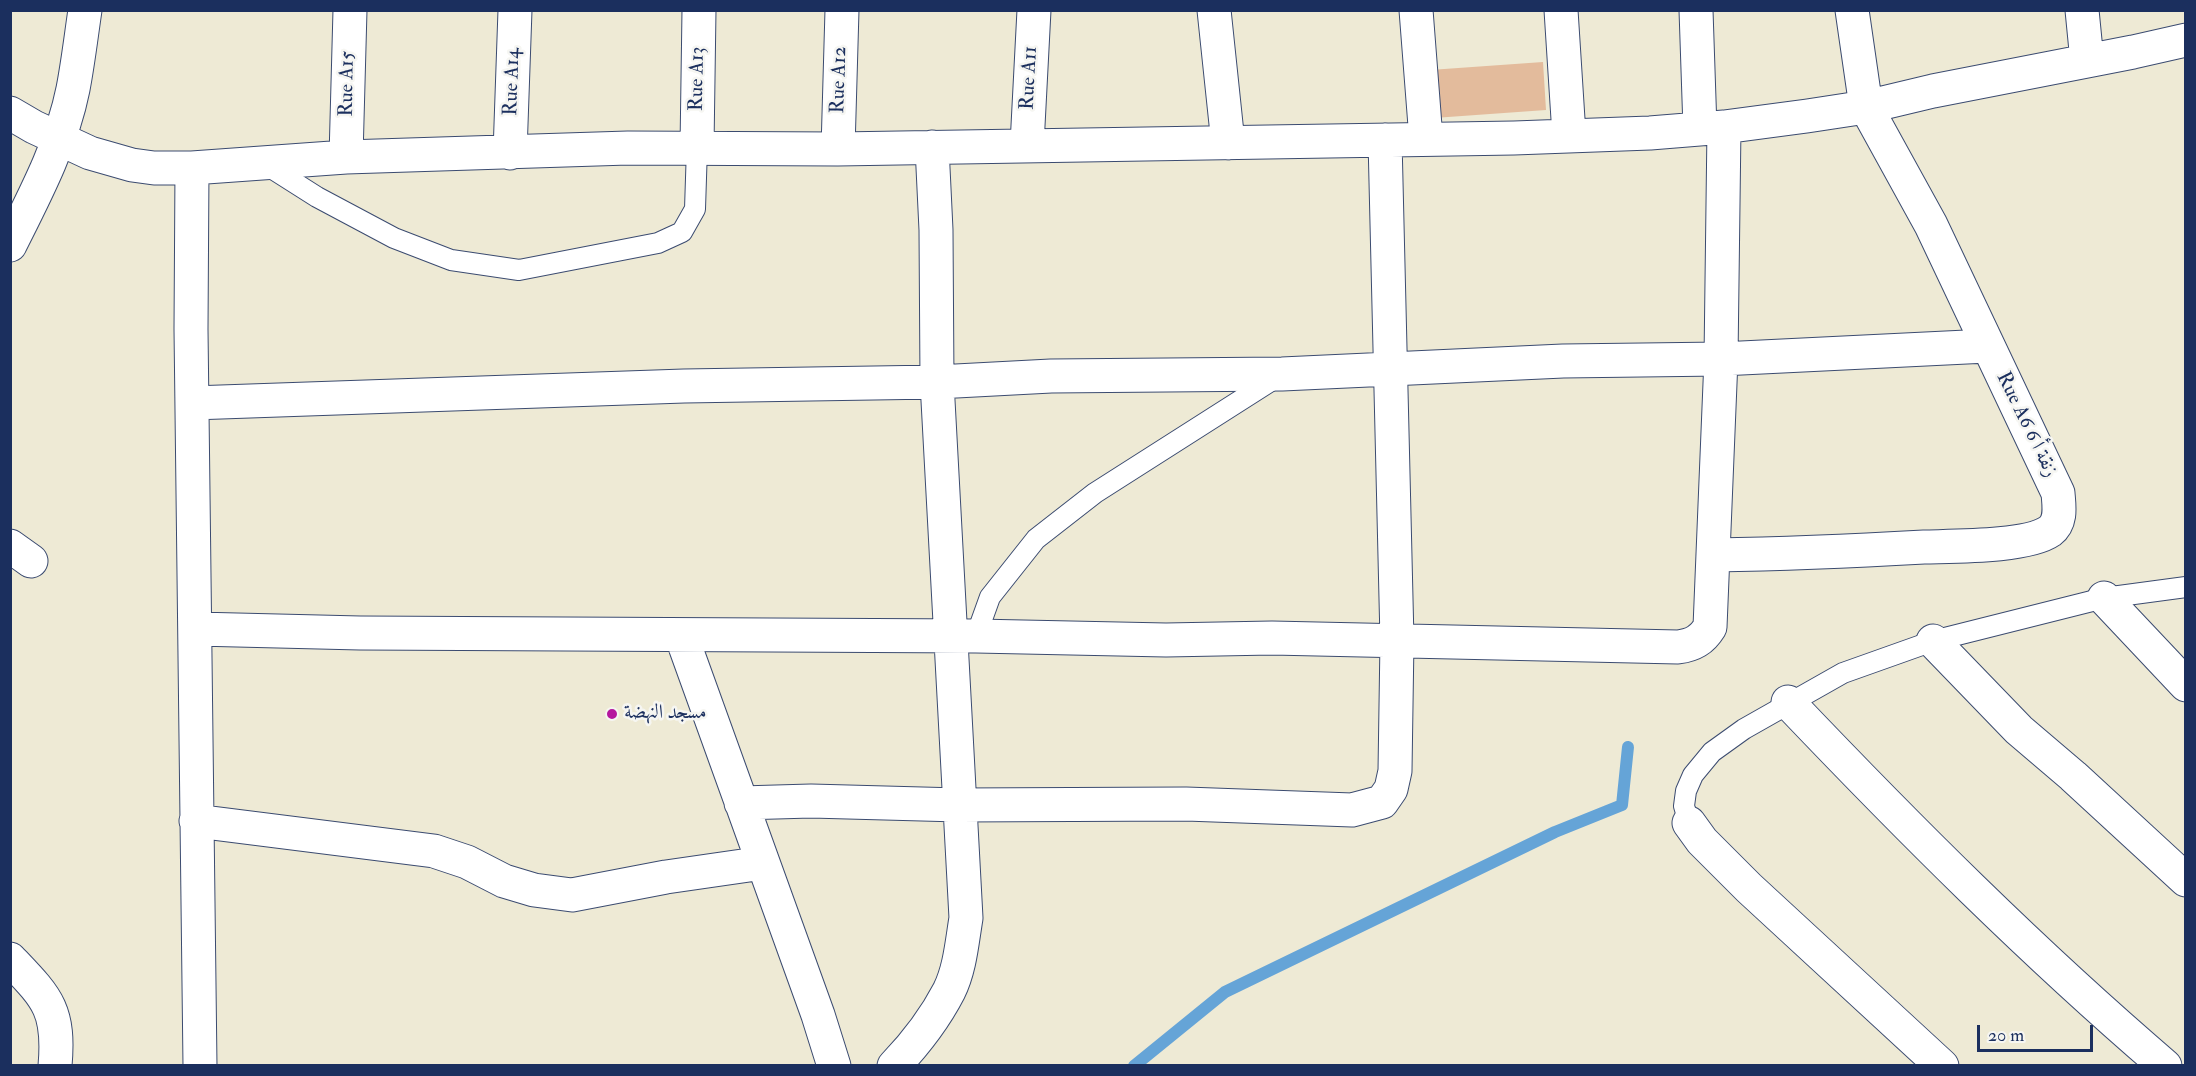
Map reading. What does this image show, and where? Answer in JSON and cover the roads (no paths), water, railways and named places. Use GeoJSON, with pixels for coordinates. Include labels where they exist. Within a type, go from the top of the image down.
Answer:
{"type":"FeatureCollection","features":[{"type":"Feature","properties":{"kind":"street"},"geometry":{"type":"LineString","coordinates":[[10,245],[58,139],[73,90],[85,10]]}},
{"type":"Feature","properties":{"kind":"street","name":"Rue A15"},"geometry":{"type":"LineString","coordinates":[[346,157],[350,10]]}},
{"type":"Feature","properties":{"kind":"street","name":"Rue A14"},"geometry":{"type":"LineString","coordinates":[[510,153],[515,10]]}},
{"type":"Feature","properties":{"kind":"street","name":"Rue A13"},"geometry":{"type":"LineString","coordinates":[[697,147],[699,10]]}},
{"type":"Feature","properties":{"kind":"street","name":"Rue A12"},"geometry":{"type":"LineString","coordinates":[[838,149],[842,10]]}},
{"type":"Feature","properties":{"kind":"street","name":"Rue A11"},"geometry":{"type":"LineString","coordinates":[[1027,145],[1034,10]]}},
{"type":"Feature","properties":{"kind":"street"},"geometry":{"type":"LineString","coordinates":[[1214,10],[1228,142]]}},
{"type":"Feature","properties":{"kind":"street"},"geometry":{"type":"LineString","coordinates":[[1416,10],[1426,139]]}},
{"type":"Feature","properties":{"kind":"street"},"geometry":{"type":"LineString","coordinates":[[1561,10],[1569,135]]}},
{"type":"Feature","properties":{"kind":"street"},"geometry":{"type":"LineString","coordinates":[[195,629],[360,633],[964,636],[1167,640],[1272,638],[1678,647],[1691,645],[1701,639],[1710,627],[1715,555],[1721,359],[1712,128],[1696,10]]}},
{"type":"Feature","properties":{"kind":"street","name":"Rue A6 زنقة أ 6"},"geometry":{"type":"LineString","coordinates":[[1715,555],[1972,545],[2036,538],[2056,525],[2060,511],[2058,493],[1931,225],[1866,107],[1852,10]]}},
{"type":"Feature","properties":{"kind":"street"},"geometry":{"type":"LineString","coordinates":[[2082,10],[2087,61]]}},
{"type":"Feature","properties":{"kind":"street"},"geometry":{"type":"LineString","coordinates":[[10,113],[90,153],[132,165],[154,168],[192,168],[346,157],[697,147],[838,149],[1569,135],[1712,128],[1866,107],[1933,91],[2186,40]]}},
{"type":"Feature","properties":{"kind":"street"},"geometry":{"type":"LineString","coordinates":[[741,803],[811,801],[959,805],[1186,804],[1352,810],[1382,802],[1391,789],[1395,771],[1397,640],[1385,140]]}},
{"type":"Feature","properties":{"kind":"street"},"geometry":{"type":"LineString","coordinates":[[894,1065],[929,1023],[950,989],[960,955],[966,918],[959,805],[964,636],[937,381],[936,230],[932,147]]}},
{"type":"Feature","properties":{"kind":"street"},"geometry":{"type":"LineString","coordinates":[[192,168],[192,403],[200,1065]]}},
{"type":"Feature","properties":{"kind":"street"},"geometry":{"type":"LineString","coordinates":[[192,403],[1052,376],[1282,374],[1563,361],[1721,359],[1987,346]]}},
{"type":"Feature","properties":{"kind":"street"},"geometry":{"type":"LineString","coordinates":[[2104,598],[2186,685]]}},
{"type":"Feature","properties":{"kind":"street"},"geometry":{"type":"LineString","coordinates":[[681,634],[834,1065]]}},
{"type":"Feature","properties":{"kind":"street"},"geometry":{"type":"LineString","coordinates":[[1933,641],[2019,730],[2073,776],[2186,880]]}},
{"type":"Feature","properties":{"kind":"street"},"geometry":{"type":"LineString","coordinates":[[1788,702],[1962,879],[2065,976],[2165,1065]]}},
{"type":"Feature","properties":{"kind":"street"},"geometry":{"type":"LineString","coordinates":[[196,820],[434,851],[467,862],[504,881],[534,890],[572,895],[666,877],[763,863]]}},
{"type":"Feature","properties":{"kind":"street"},"geometry":{"type":"LineString","coordinates":[[1689,823],[1702,841],[1749,888],[1942,1065]]}},
{"type":"Feature","properties":{"kind":"street"},"geometry":{"type":"LineString","coordinates":[[10,959],[40,991],[54,1017],[55,1065]]}},
{"type":"Feature","properties":{"kind":"lane"},"geometry":{"type":"LineString","coordinates":[[263,162],[317,197],[394,238],[451,260],[519,270],[658,243],[682,232],[694,209],[697,147]]}},
{"type":"Feature","properties":{"kind":"lane"},"geometry":{"type":"LineString","coordinates":[[964,636],[990,597],[1036,539],[1095,493],[1282,374]]}},
{"type":"Feature","properties":{"kind":"lane"},"geometry":{"type":"LineString","coordinates":[[1689,823],[1684,806],[1686,790],[1693,775],[1712,752],[1788,702],[1843,673],[1933,641],[2104,598],[2186,587]]}},
{"type":"Feature","properties":{"kind":"waterway"},"geometry":{"type":"LineString","coordinates":[[1134,1066],[1225,992],[1555,832],[1622,805],[1628,747]]}},
{"type":"Feature","properties":{"kind":"place","name":"مسجد النهضة"},"geometry":{"type":"Point","coordinates":[612,714]}}]}
